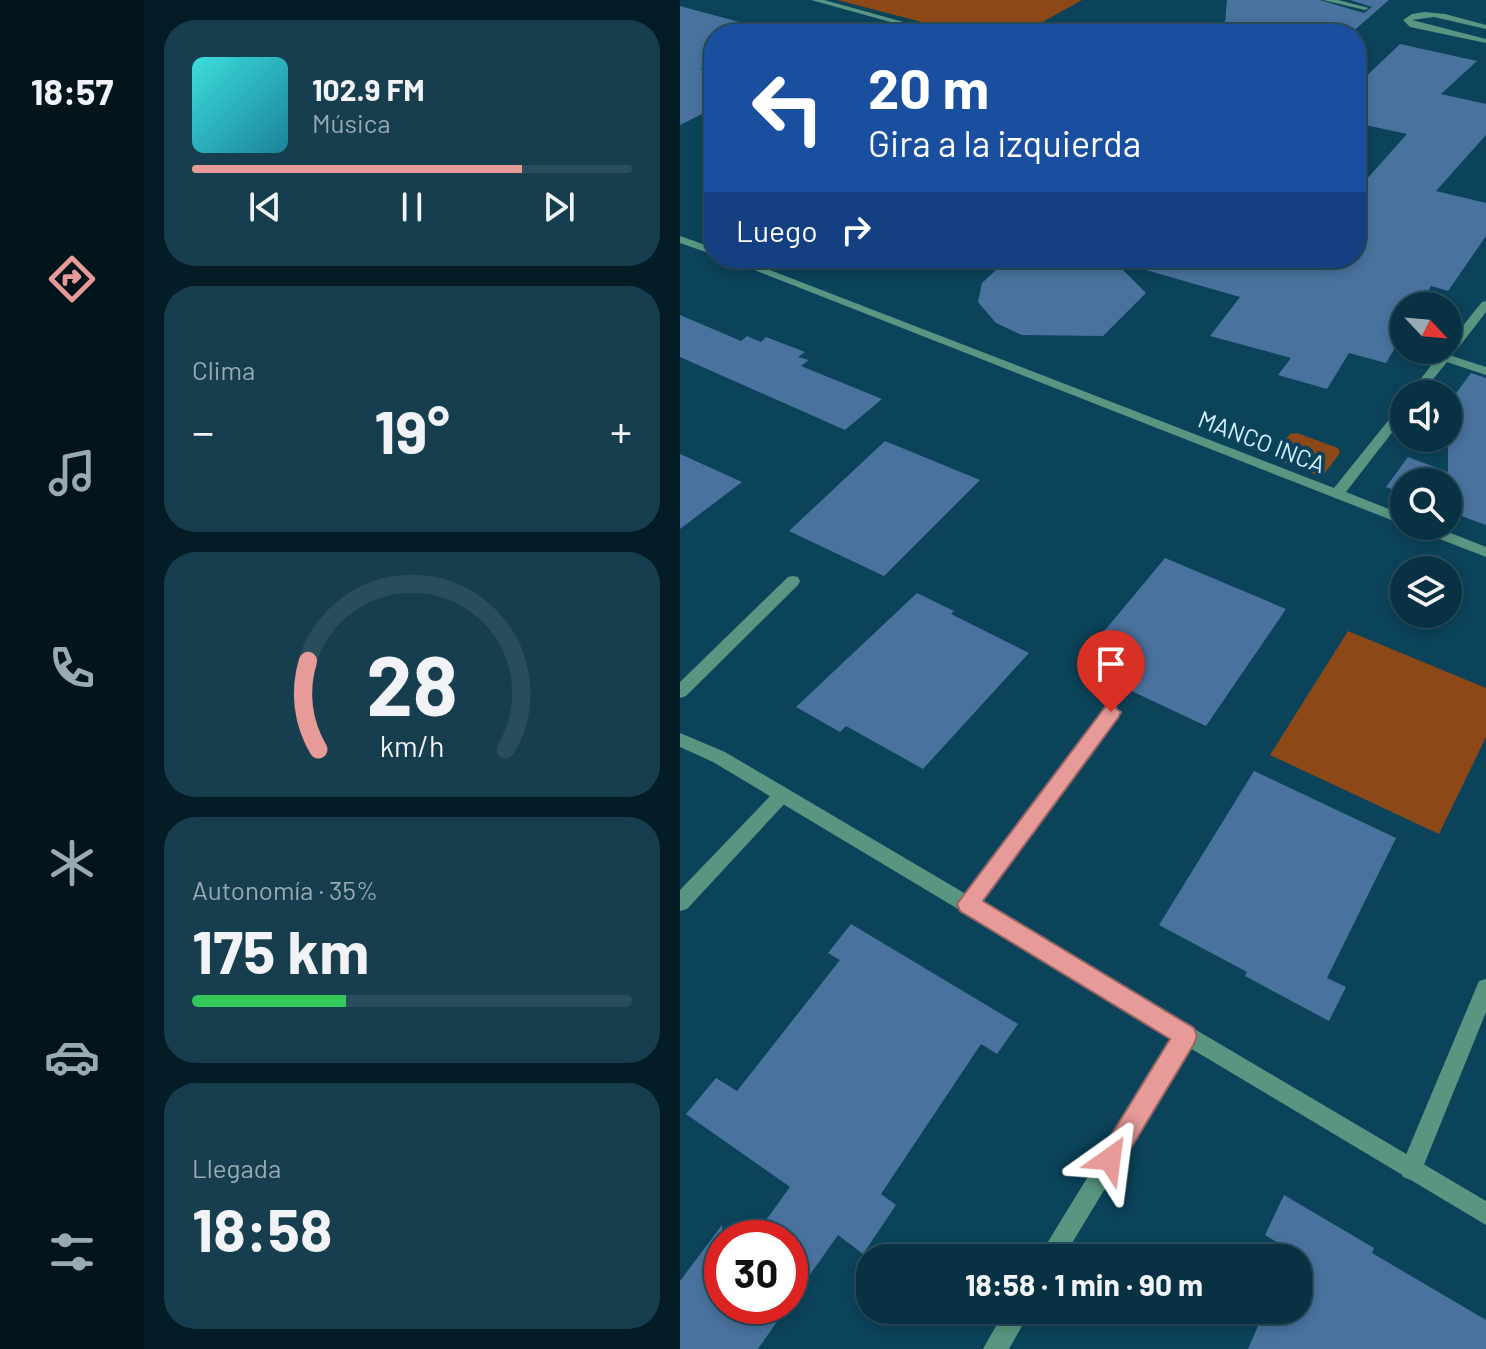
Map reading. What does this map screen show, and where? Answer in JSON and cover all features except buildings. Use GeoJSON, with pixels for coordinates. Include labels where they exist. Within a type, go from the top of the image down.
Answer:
{"type":"FeatureCollection","features":[{"type":"Feature","properties":{"kind":"street"},"geometry":{"type":"LineString","coordinates":[[815,0],[905,24]]}},
{"type":"Feature","properties":{"kind":"street"},"geometry":{"type":"LineString","coordinates":[[1327,0],[1365,8]]}},
{"type":"Feature","properties":{"kind":"street"},"geometry":{"type":"LineString","coordinates":[[1486,27],[1427,15],[1413,16],[1407,20],[1413,25],[1486,41]]}},
{"type":"Feature","properties":{"kind":"street"},"geometry":{"type":"LineString","coordinates":[[680,239],[704,248]]}},
{"type":"Feature","properties":{"kind":"street","name":"MANCO INCA"},"geometry":{"type":"LineString","coordinates":[[755,268],[1390,515]]}},
{"type":"Feature","properties":{"kind":"street"},"geometry":{"type":"LineString","coordinates":[[1462,334],[1486,304]]}},
{"type":"Feature","properties":{"kind":"street"},"geometry":{"type":"LineString","coordinates":[[1462,363],[1486,371]]}},
{"type":"Feature","properties":{"kind":"street"},"geometry":{"type":"LineString","coordinates":[[1426,380],[1439,364]]}},
{"type":"Feature","properties":{"kind":"street"},"geometry":{"type":"LineString","coordinates":[[1337,494],[1390,427]]}},
{"type":"Feature","properties":{"kind":"street"},"geometry":{"type":"LineString","coordinates":[[1455,540],[1486,552]]}},
{"type":"Feature","properties":{"kind":"street"},"geometry":{"type":"LineString","coordinates":[[680,692],[793,581]]}},
{"type":"Feature","properties":{"kind":"street"},"geometry":{"type":"LineString","coordinates":[[968,904],[1111,712]]}},
{"type":"Feature","properties":{"kind":"street"},"geometry":{"type":"LineString","coordinates":[[680,740],[719,757],[1486,1214]]}},
{"type":"Feature","properties":{"kind":"street"},"geometry":{"type":"LineString","coordinates":[[680,903],[782,795]]}},
{"type":"Feature","properties":{"kind":"street"},"geometry":{"type":"LineString","coordinates":[[1411,1169],[1486,988]]}},
{"type":"Feature","properties":{"kind":"street"},"geometry":{"type":"LineString","coordinates":[[1059,1244],[1186,1036]]}},
{"type":"Feature","properties":{"kind":"street"},"geometry":{"type":"LineString","coordinates":[[995,1349],[1010,1324]]}},
{"type":"Feature","properties":{"kind":"shaded area"},"geometry":{"type":"Polygon","coordinates":[[[837,0],[1082,0],[1039,24],[929,24],[837,0]]]}},
{"type":"Feature","properties":{"kind":"shaded area"},"geometry":{"type":"Polygon","coordinates":[[[1297,433],[1338,448],[1340,453],[1324,474],[1317,475],[1275,459],[1272,455],[1290,434],[1297,433]]]}},
{"type":"Feature","properties":{"kind":"shaded area"},"geometry":{"type":"Polygon","coordinates":[[[1348,631],[1486,688],[1486,737],[1439,834],[1270,755],[1348,631]]]}},
{"type":"Feature","properties":{"kind":"route"},"geometry":{"type":"LineString","coordinates":[[1110,1159],[1186,1036],[968,904],[1111,712]]}}]}
